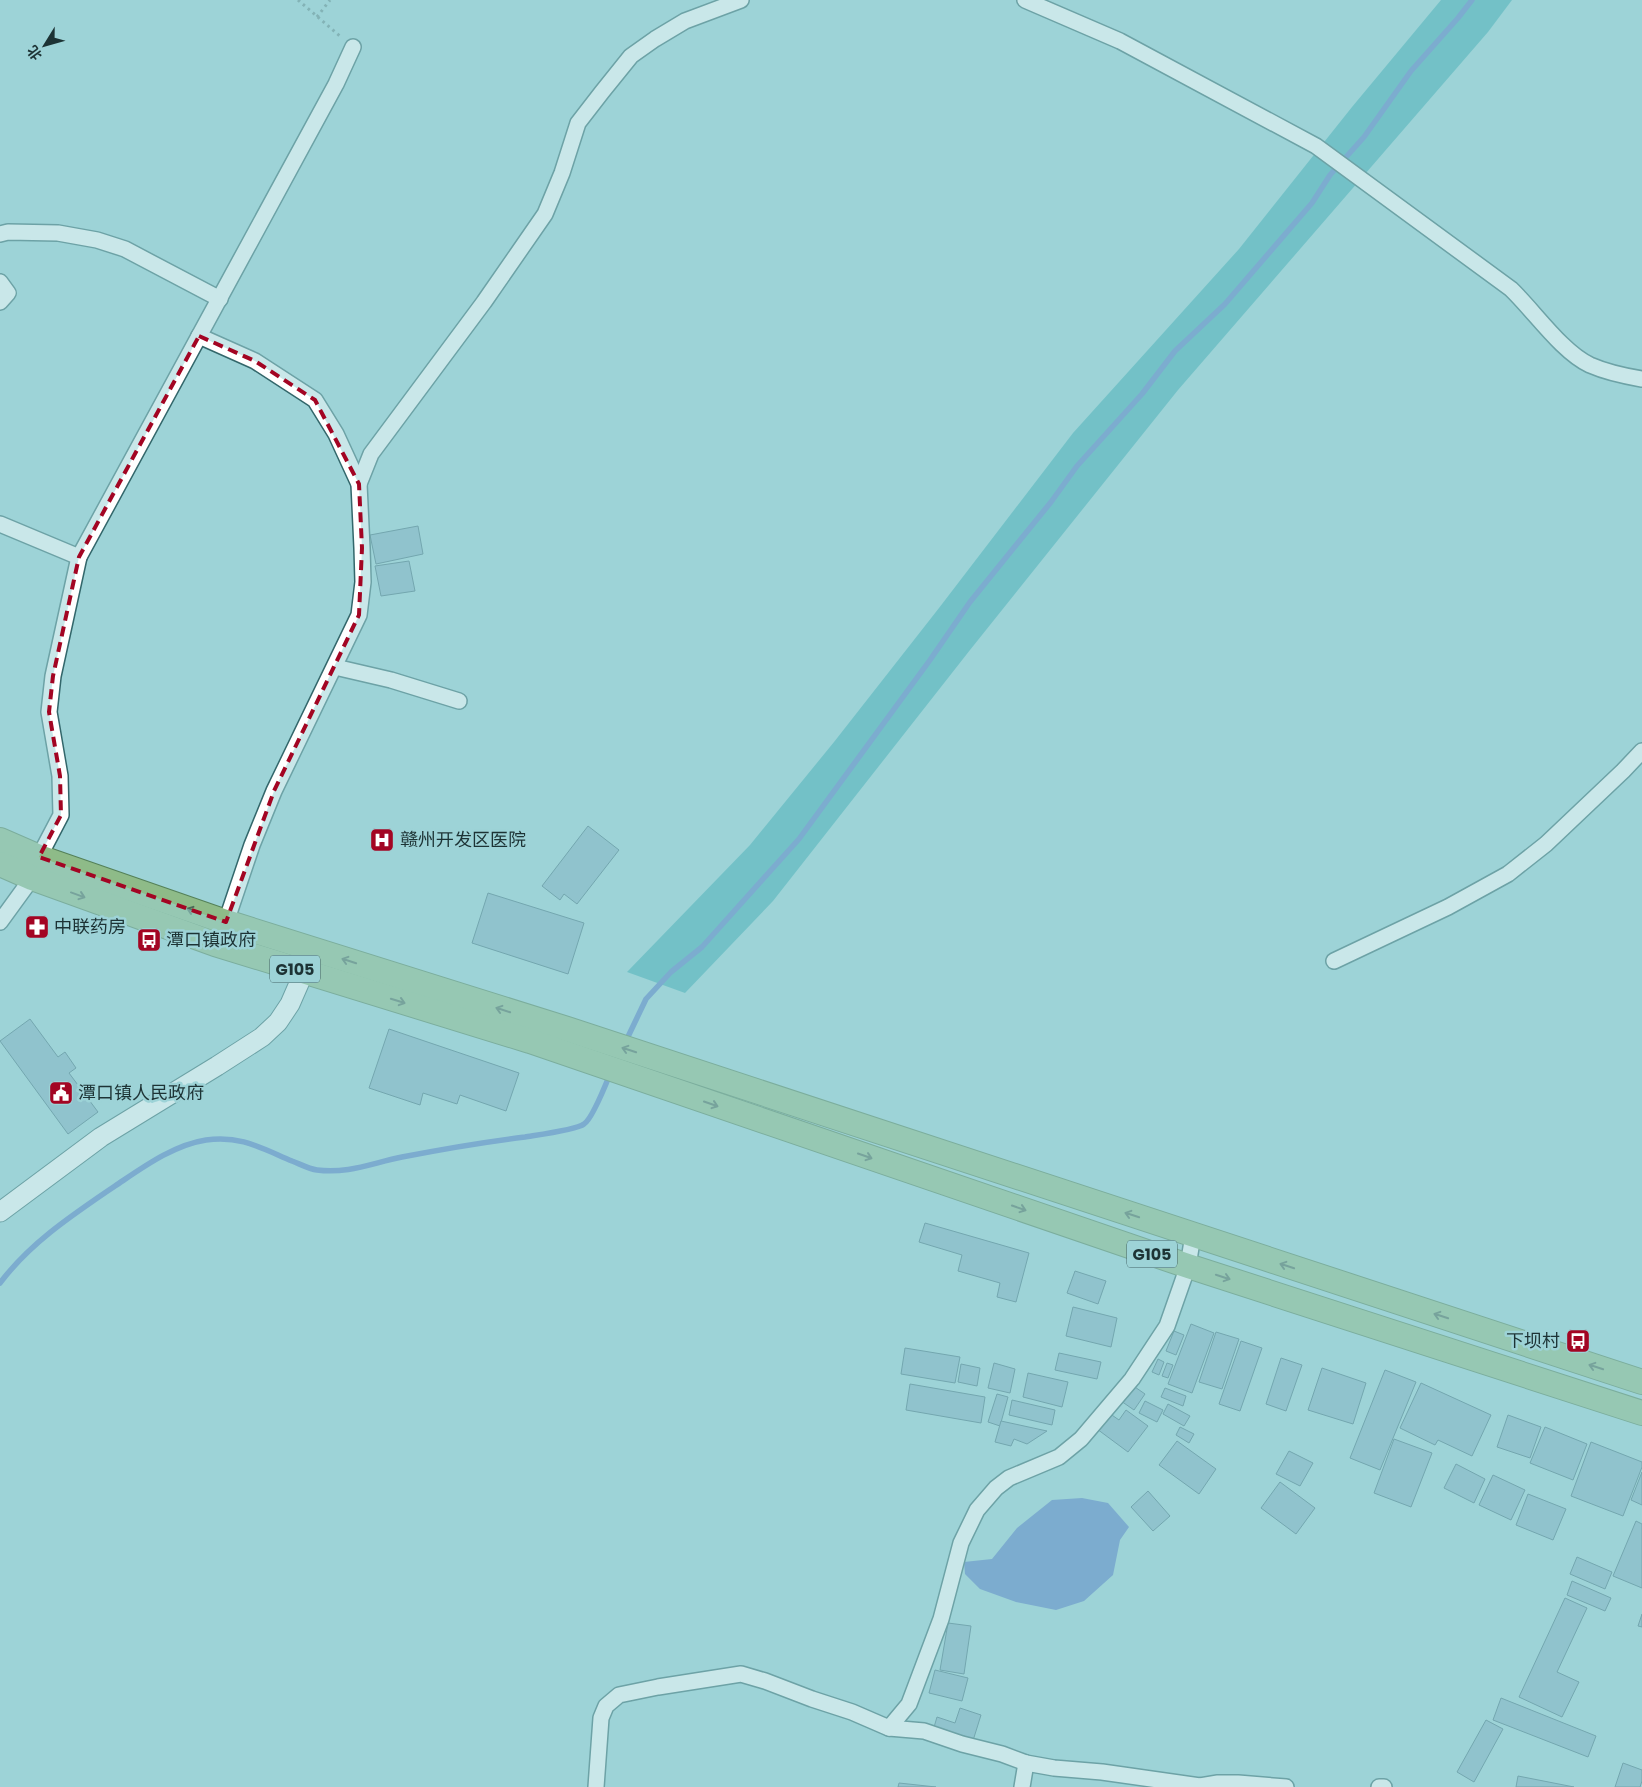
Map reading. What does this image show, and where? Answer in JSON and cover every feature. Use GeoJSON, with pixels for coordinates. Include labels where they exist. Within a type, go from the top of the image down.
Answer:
{"type":"FeatureCollection","features":[{"type":"Feature","properties":{"kind":"highway","name":"G105"},"geometry":{"type":"LineString","coordinates":[[0,840],[36,867],[216,944],[304,972],[533,1031],[567,1029],[1642,1382]]}},
{"type":"Feature","properties":{"kind":"highway","name":"G105"},"geometry":{"type":"LineString","coordinates":[[0,864],[36,867],[226,922],[533,1031],[560,1052],[1188,1266],[1642,1413]]}},
{"type":"Feature","properties":{"kind":"street"},"geometry":{"type":"LineString","coordinates":[[359,484],[371,454],[484,302],[545,214],[562,172],[578,123],[602,92],[631,56],[655,39],[685,21],[741,0]]}},
{"type":"Feature","properties":{"kind":"street"},"geometry":{"type":"LineString","coordinates":[[1025,0],[1120,41],[1316,146],[1511,289],[1530,307],[1554,336],[1588,364],[1620,376],[1642,378]]}},
{"type":"Feature","properties":{"kind":"street"},"geometry":{"type":"LineString","coordinates":[[0,922],[36,867],[61,815],[60,776],[49,712],[53,676],[79,557],[336,84],[353,47]]}},
{"type":"Feature","properties":{"kind":"street"},"geometry":{"type":"LineString","coordinates":[[0,234],[8,232],[58,233],[96,240],[125,249],[220,298]]}},
{"type":"Feature","properties":{"kind":"street"},"geometry":{"type":"LineString","coordinates":[[0,282],[8,293],[0,302]]}},
{"type":"Feature","properties":{"kind":"street"},"geometry":{"type":"LineString","coordinates":[[199,336],[255,361],[315,400],[336,434],[359,484],[363,582],[359,615],[274,791],[252,845],[226,922]]}},
{"type":"Feature","properties":{"kind":"street"},"geometry":{"type":"LineString","coordinates":[[0,524],[79,557]]}},
{"type":"Feature","properties":{"kind":"street"},"geometry":{"type":"LineString","coordinates":[[334,667],[391,680],[459,701]]}},
{"type":"Feature","properties":{"kind":"street"},"geometry":{"type":"LineString","coordinates":[[1334,961],[1448,908],[1508,874],[1546,844],[1642,751]]}},
{"type":"Feature","properties":{"kind":"street"},"geometry":{"type":"LineString","coordinates":[[0,1212],[102,1137],[262,1037],[278,1022],[286,1010],[304,972]]}},
{"type":"Feature","properties":{"kind":"street"},"geometry":{"type":"LineString","coordinates":[[889,1728],[909,1704],[940,1619],[961,1543],[977,1510],[996,1488],[1009,1478],[1059,1457],[1081,1439],[1132,1379],[1166,1326],[1188,1266],[1193,1235]]}},
{"type":"Feature","properties":{"kind":"street"},"geometry":{"type":"LineString","coordinates":[[596,1787],[601,1718],[606,1706],[619,1695],[740,1674],[766,1681],[852,1712],[889,1728],[924,1731],[1026,1763],[1200,1786],[1238,1782],[1286,1787]]}},
{"type":"Feature","properties":{"kind":"street"},"geometry":{"type":"LineString","coordinates":[[1022,1787],[1026,1763]]}},
{"type":"Feature","properties":{"kind":"street"},"geometry":{"type":"LineString","coordinates":[[1379,1787],[1384,1787]]}},
{"type":"Feature","properties":{"kind":"path"},"geometry":{"type":"LineString","coordinates":[[298,0],[353,47]]}},
{"type":"Feature","properties":{"kind":"path"},"geometry":{"type":"LineString","coordinates":[[317,17],[330,0]]}},
{"type":"Feature","properties":{"kind":"highlighted area"},"geometry":{"type":"Polygon","coordinates":[[[199,336],[255,361],[315,400],[359,484],[362,548],[359,615],[274,791],[226,922],[39,857],[61,815],[60,776],[49,712],[53,676],[79,557],[199,336]]]}},
{"type":"Feature","properties":{"kind":"shaded area"},"geometry":{"type":"Polygon","coordinates":[[[1441,0],[1512,0],[1488,32],[1178,390],[970,650],[773,901],[685,993],[627,972],[750,845],[834,742],[1073,433],[1239,249],[1352,107],[1441,0]]]}},
{"type":"Feature","properties":{"kind":"shaded area"},"geometry":{"type":"Polygon","coordinates":[[[1082,1498],[1108,1503],[1129,1527],[1120,1540],[1113,1575],[1084,1601],[1056,1610],[1016,1602],[980,1589],[965,1574],[964,1562],[992,1559],[1017,1528],[1052,1500],[1082,1498]]]}},
{"type":"Feature","properties":{"kind":"building"},"geometry":{"type":"Polygon","coordinates":[[[418,526],[423,554],[376,564],[370,535],[418,526]]]}},
{"type":"Feature","properties":{"kind":"building"},"geometry":{"type":"Polygon","coordinates":[[[409,561],[415,591],[381,596],[375,566],[409,561]]]}},
{"type":"Feature","properties":{"kind":"building"},"geometry":{"type":"Polygon","coordinates":[[[588,826],[619,850],[577,904],[564,894],[560,900],[542,886],[588,826]]]}},
{"type":"Feature","properties":{"kind":"building"},"geometry":{"type":"Polygon","coordinates":[[[488,893],[584,923],[568,974],[472,943],[488,893]]]}},
{"type":"Feature","properties":{"kind":"building","name":"潭口镇人民政府"},"geometry":{"type":"Polygon","coordinates":[[[30,1019],[58,1057],[65,1052],[76,1068],[69,1073],[98,1112],[68,1134],[0,1041],[30,1019]]]}},
{"type":"Feature","properties":{"kind":"building"},"geometry":{"type":"Polygon","coordinates":[[[389,1029],[519,1073],[506,1111],[460,1095],[457,1104],[423,1093],[420,1105],[369,1088],[389,1029]]]}},
{"type":"Feature","properties":{"kind":"building"},"geometry":{"type":"Polygon","coordinates":[[[925,1223],[1029,1253],[1016,1302],[997,1297],[1000,1283],[958,1271],[962,1255],[919,1242],[925,1223]]]}},
{"type":"Feature","properties":{"kind":"building"},"geometry":{"type":"Polygon","coordinates":[[[1075,1271],[1106,1281],[1098,1304],[1067,1293],[1075,1271]]]}},
{"type":"Feature","properties":{"kind":"building"},"geometry":{"type":"Polygon","coordinates":[[[1073,1307],[1117,1318],[1111,1347],[1066,1336],[1073,1307]]]}},
{"type":"Feature","properties":{"kind":"building"},"geometry":{"type":"Polygon","coordinates":[[[1191,1324],[1214,1333],[1192,1393],[1168,1384],[1191,1324]]]}},
{"type":"Feature","properties":{"kind":"building"},"geometry":{"type":"Polygon","coordinates":[[[1174,1331],[1184,1335],[1176,1355],[1166,1351],[1174,1331]]]}},
{"type":"Feature","properties":{"kind":"building"},"geometry":{"type":"Polygon","coordinates":[[[1216,1332],[1239,1339],[1222,1389],[1199,1382],[1216,1332]]]}},
{"type":"Feature","properties":{"kind":"building"},"geometry":{"type":"Polygon","coordinates":[[[1241,1341],[1262,1348],[1240,1411],[1219,1404],[1241,1341]]]}},
{"type":"Feature","properties":{"kind":"building"},"geometry":{"type":"Polygon","coordinates":[[[905,1348],[960,1357],[955,1383],[901,1374],[905,1348]]]}},
{"type":"Feature","properties":{"kind":"building"},"geometry":{"type":"Polygon","coordinates":[[[1059,1353],[1101,1362],[1097,1379],[1055,1370],[1059,1353]]]}},
{"type":"Feature","properties":{"kind":"building"},"geometry":{"type":"Polygon","coordinates":[[[1281,1358],[1302,1365],[1286,1411],[1266,1404],[1281,1358]]]}},
{"type":"Feature","properties":{"kind":"building"},"geometry":{"type":"Polygon","coordinates":[[[1158,1359],[1164,1362],[1159,1375],[1152,1372],[1158,1359]]]}},
{"type":"Feature","properties":{"kind":"building"},"geometry":{"type":"Polygon","coordinates":[[[994,1363],[1015,1369],[1010,1393],[988,1388],[994,1363]]]}},
{"type":"Feature","properties":{"kind":"building"},"geometry":{"type":"Polygon","coordinates":[[[1167,1363],[1173,1365],[1168,1378],[1162,1376],[1167,1363]]]}},
{"type":"Feature","properties":{"kind":"building"},"geometry":{"type":"Polygon","coordinates":[[[961,1364],[980,1368],[977,1386],[958,1382],[961,1364]]]}},
{"type":"Feature","properties":{"kind":"building"},"geometry":{"type":"Polygon","coordinates":[[[1322,1368],[1366,1383],[1353,1424],[1308,1410],[1322,1368]]]}},
{"type":"Feature","properties":{"kind":"building"},"geometry":{"type":"Polygon","coordinates":[[[1385,1370],[1416,1382],[1380,1470],[1350,1458],[1385,1370]]]}},
{"type":"Feature","properties":{"kind":"building"},"geometry":{"type":"Polygon","coordinates":[[[1028,1373],[1068,1382],[1062,1407],[1023,1397],[1028,1373]]]}},
{"type":"Feature","properties":{"kind":"building"},"geometry":{"type":"Polygon","coordinates":[[[1421,1383],[1491,1415],[1472,1456],[1438,1440],[1435,1445],[1400,1428],[1421,1383]]]}},
{"type":"Feature","properties":{"kind":"building"},"geometry":{"type":"Polygon","coordinates":[[[910,1384],[985,1397],[981,1423],[906,1410],[910,1384]]]}},
{"type":"Feature","properties":{"kind":"building"},"geometry":{"type":"Polygon","coordinates":[[[1132,1385],[1145,1394],[1134,1410],[1121,1401],[1132,1385]]]}},
{"type":"Feature","properties":{"kind":"building"},"geometry":{"type":"Polygon","coordinates":[[[1165,1388],[1186,1396],[1183,1406],[1161,1397],[1165,1388]]]}},
{"type":"Feature","properties":{"kind":"building"},"geometry":{"type":"Polygon","coordinates":[[[997,1394],[1008,1397],[1000,1426],[988,1422],[997,1394]]]}},
{"type":"Feature","properties":{"kind":"building"},"geometry":{"type":"Polygon","coordinates":[[[1012,1400],[1055,1410],[1052,1425],[1009,1415],[1012,1400]]]}},
{"type":"Feature","properties":{"kind":"building"},"geometry":{"type":"Polygon","coordinates":[[[1145,1401],[1163,1410],[1157,1422],[1139,1413],[1145,1401]]]}},
{"type":"Feature","properties":{"kind":"building"},"geometry":{"type":"Polygon","coordinates":[[[1168,1404],[1190,1416],[1184,1426],[1163,1414],[1168,1404]]]}},
{"type":"Feature","properties":{"kind":"building"},"geometry":{"type":"Polygon","coordinates":[[[1126,1410],[1148,1426],[1128,1452],[1097,1429],[1109,1413],[1119,1420],[1126,1410]]]}},
{"type":"Feature","properties":{"kind":"building"},"geometry":{"type":"Polygon","coordinates":[[[1508,1415],[1541,1427],[1530,1458],[1497,1447],[1508,1415]]]}},
{"type":"Feature","properties":{"kind":"building"},"geometry":{"type":"Polygon","coordinates":[[[1001,1421],[1047,1431],[1027,1444],[1014,1439],[1011,1446],[995,1442],[1001,1421]]]}},
{"type":"Feature","properties":{"kind":"building"},"geometry":{"type":"Polygon","coordinates":[[[1180,1427],[1194,1434],[1189,1443],[1176,1435],[1180,1427]]]}},
{"type":"Feature","properties":{"kind":"building"},"geometry":{"type":"Polygon","coordinates":[[[1545,1427],[1587,1444],[1573,1480],[1530,1463],[1545,1427]]]}},
{"type":"Feature","properties":{"kind":"building"},"geometry":{"type":"Polygon","coordinates":[[[1394,1439],[1432,1453],[1411,1507],[1374,1493],[1394,1439]]]}},
{"type":"Feature","properties":{"kind":"building"},"geometry":{"type":"Polygon","coordinates":[[[1177,1441],[1216,1469],[1199,1494],[1159,1465],[1177,1441]]]}},
{"type":"Feature","properties":{"kind":"building"},"geometry":{"type":"Polygon","coordinates":[[[1591,1442],[1642,1462],[1642,1467],[1623,1516],[1571,1496],[1591,1442]]]}},
{"type":"Feature","properties":{"kind":"building"},"geometry":{"type":"Polygon","coordinates":[[[1289,1451],[1313,1463],[1300,1486],[1276,1474],[1289,1451]]]}},
{"type":"Feature","properties":{"kind":"building"},"geometry":{"type":"Polygon","coordinates":[[[1456,1464],[1485,1479],[1474,1503],[1444,1488],[1456,1464]]]}},
{"type":"Feature","properties":{"kind":"building"},"geometry":{"type":"Polygon","coordinates":[[[1642,1472],[1642,1505],[1631,1500],[1642,1472]]]}},
{"type":"Feature","properties":{"kind":"building"},"geometry":{"type":"Polygon","coordinates":[[[1493,1475],[1525,1490],[1511,1520],[1479,1505],[1493,1475]]]}},
{"type":"Feature","properties":{"kind":"building"},"geometry":{"type":"Polygon","coordinates":[[[1280,1482],[1315,1508],[1296,1534],[1261,1508],[1280,1482]]]}},
{"type":"Feature","properties":{"kind":"building"},"geometry":{"type":"Polygon","coordinates":[[[1148,1491],[1170,1516],[1153,1531],[1131,1507],[1148,1491]]]}},
{"type":"Feature","properties":{"kind":"building"},"geometry":{"type":"Polygon","coordinates":[[[1528,1494],[1566,1509],[1553,1540],[1516,1525],[1528,1494]]]}},
{"type":"Feature","properties":{"kind":"building"},"geometry":{"type":"Polygon","coordinates":[[[1636,1521],[1642,1524],[1642,1588],[1613,1576],[1636,1521]]]}},
{"type":"Feature","properties":{"kind":"building"},"geometry":{"type":"Polygon","coordinates":[[[1577,1557],[1612,1572],[1605,1589],[1570,1574],[1577,1557]]]}},
{"type":"Feature","properties":{"kind":"building"},"geometry":{"type":"Polygon","coordinates":[[[1572,1581],[1611,1598],[1605,1611],[1567,1595],[1572,1581]]]}},
{"type":"Feature","properties":{"kind":"building"},"geometry":{"type":"Polygon","coordinates":[[[1565,1598],[1587,1608],[1557,1672],[1579,1682],[1562,1717],[1519,1697],[1565,1598]]]}},
{"type":"Feature","properties":{"kind":"building"},"geometry":{"type":"Polygon","coordinates":[[[1642,1614],[1642,1627],[1638,1626],[1642,1614]]]}},
{"type":"Feature","properties":{"kind":"building"},"geometry":{"type":"Polygon","coordinates":[[[948,1623],[971,1626],[964,1674],[940,1670],[948,1623]]]}},
{"type":"Feature","properties":{"kind":"building"},"geometry":{"type":"Polygon","coordinates":[[[935,1670],[968,1678],[962,1701],[929,1693],[935,1670]]]}},
{"type":"Feature","properties":{"kind":"building"},"geometry":{"type":"Polygon","coordinates":[[[1501,1698],[1596,1736],[1588,1757],[1493,1720],[1501,1698]]]}},
{"type":"Feature","properties":{"kind":"building"},"geometry":{"type":"Polygon","coordinates":[[[960,1708],[981,1715],[971,1747],[932,1734],[937,1717],[955,1723],[960,1708]]]}},
{"type":"Feature","properties":{"kind":"building"},"geometry":{"type":"Polygon","coordinates":[[[1486,1720],[1503,1729],[1474,1782],[1457,1772],[1486,1720]]]}},
{"type":"Feature","properties":{"kind":"building"},"geometry":{"type":"Polygon","coordinates":[[[1623,1763],[1642,1770],[1640,1787],[1615,1787],[1623,1763]]]}},
{"type":"Feature","properties":{"kind":"building"},"geometry":{"type":"Polygon","coordinates":[[[1518,1776],[1574,1787],[1516,1787],[1518,1776]]]}},
{"type":"Feature","properties":{"kind":"building"},"geometry":{"type":"Polygon","coordinates":[[[899,1783],[936,1787],[898,1787],[899,1783]]]}},
{"type":"Feature","properties":{"kind":"waterway"},"geometry":{"type":"LineString","coordinates":[[625,1043],[646,999],[671,972],[702,947],[799,839],[970,602],[1051,502],[1077,466],[1142,394],[1175,351],[1225,304],[1312,203],[1330,175],[1364,137],[1411,71],[1472,0]]}},
{"type":"Feature","properties":{"kind":"waterway"},"geometry":{"type":"LineString","coordinates":[[0,1283],[25,1254],[69,1218],[147,1165],[182,1147],[206,1140],[229,1139],[260,1147],[314,1169],[328,1171],[350,1169],[417,1154],[547,1134],[580,1126],[591,1115],[610,1074]]}},
{"type":"Feature","properties":{"kind":"place","name":"赣州开发区医院"},"geometry":{"type":"Point","coordinates":[382,840]}},
{"type":"Feature","properties":{"kind":"place","name":"中联药房"},"geometry":{"type":"Point","coordinates":[37,927]}},
{"type":"Feature","properties":{"kind":"place","name":"潭口镇政府"},"geometry":{"type":"Point","coordinates":[149,940]}},
{"type":"Feature","properties":{"kind":"place","name":"潭口镇人民政府"},"geometry":{"type":"Point","coordinates":[61,1093]}},
{"type":"Feature","properties":{"kind":"place","name":"下坝村"},"geometry":{"type":"Point","coordinates":[1578,1341]}}]}
